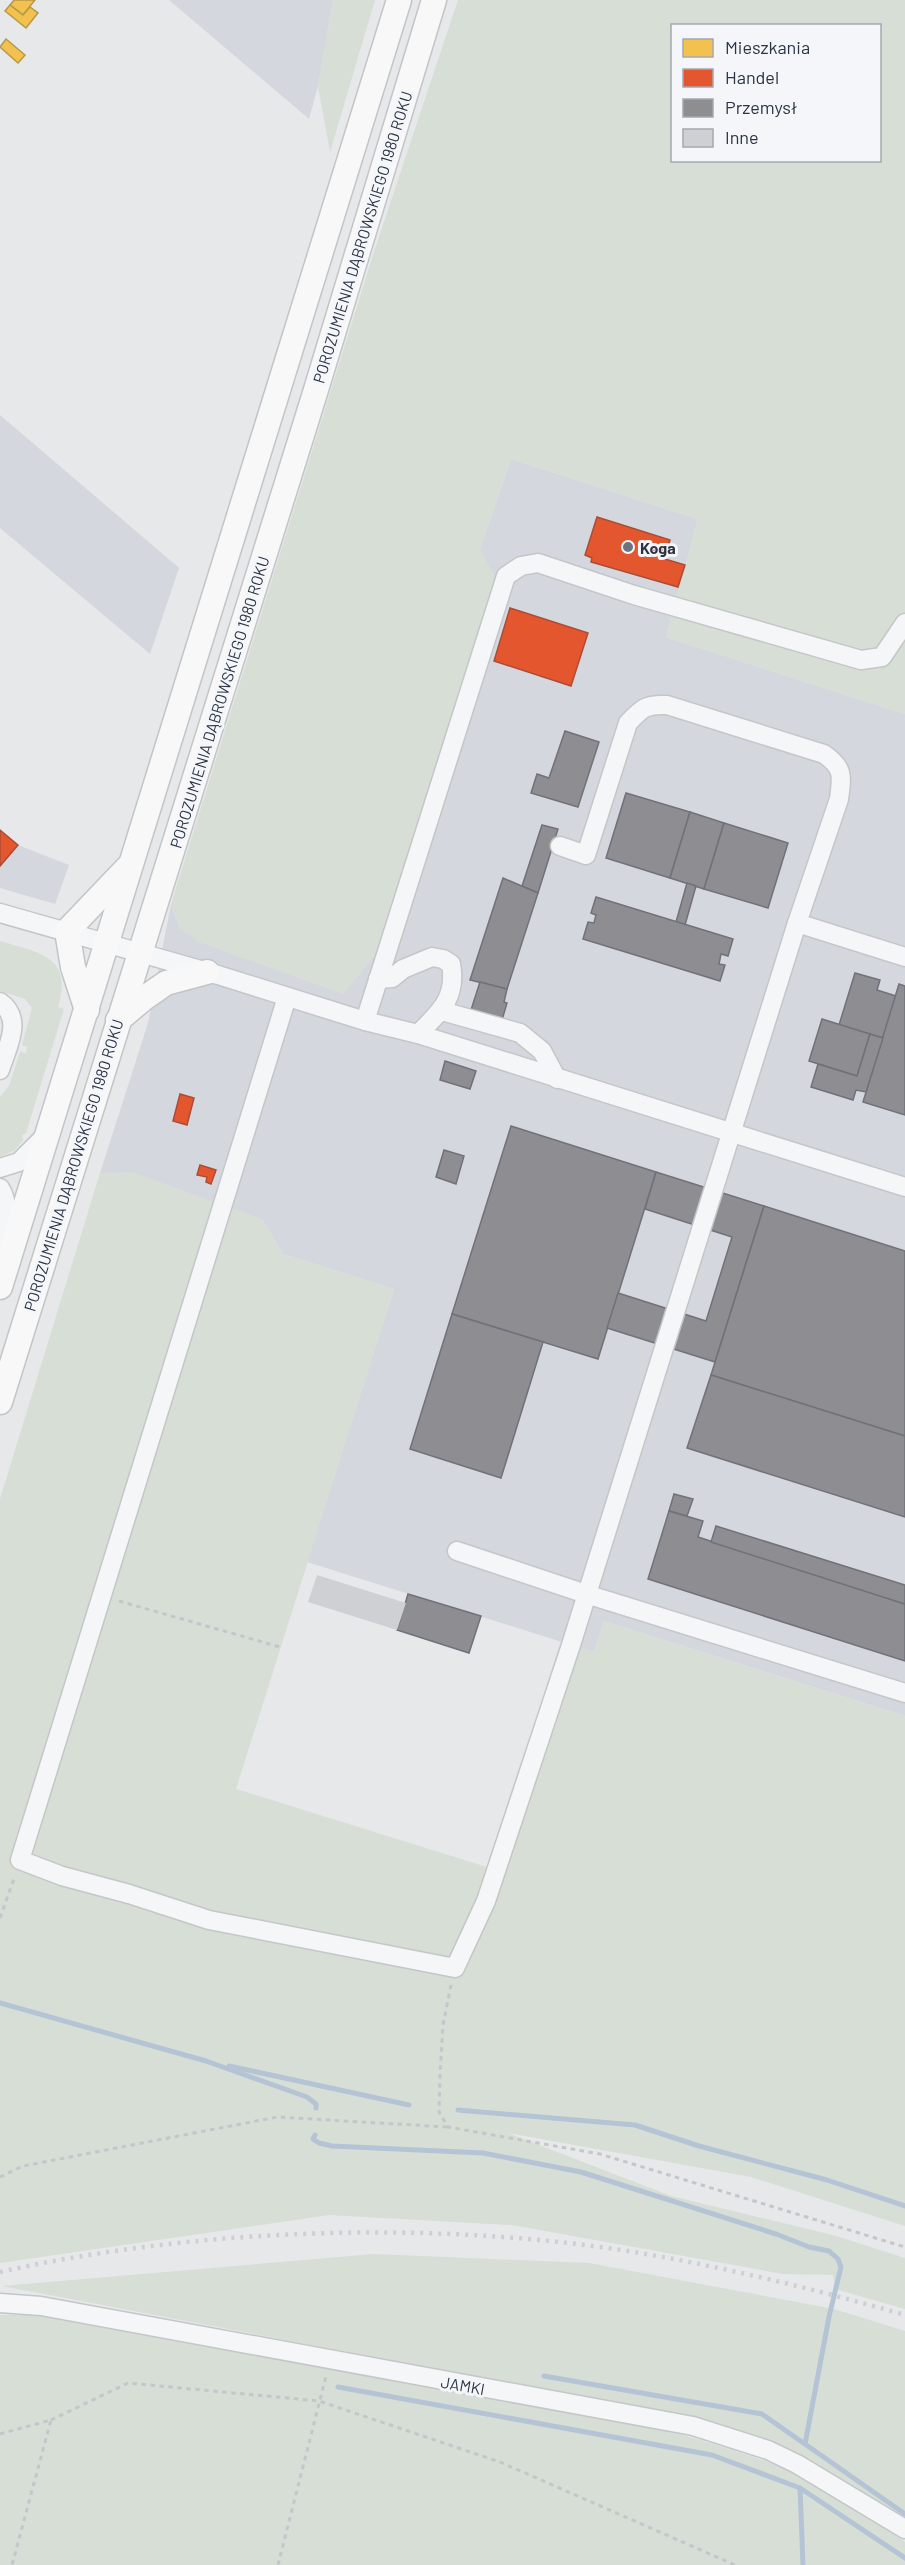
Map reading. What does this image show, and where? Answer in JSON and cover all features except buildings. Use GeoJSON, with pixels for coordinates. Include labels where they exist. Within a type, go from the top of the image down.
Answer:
{"type":"FeatureCollection","features":[{"type":"Feature","properties":{"kind":"main road","name":"POROZUMIENIA DĄBROWSKIEGO 1980 ROKU"},"geometry":{"type":"LineString","coordinates":[[0,1287],[399,0]]}},
{"type":"Feature","properties":{"kind":"main road","name":"POROZUMIENIA DĄBROWSKIEGO 1980 ROKU"},"geometry":{"type":"LineString","coordinates":[[0,1402],[315,393],[434,0]]}},
{"type":"Feature","properties":{"kind":"main road"},"geometry":{"type":"LineString","coordinates":[[87,1010],[73,967],[67,931],[105,894],[132,862]]}},
{"type":"Feature","properties":{"kind":"main road"},"geometry":{"type":"LineString","coordinates":[[118,1020],[142,999],[166,983],[207,972]]}},
{"type":"Feature","properties":{"kind":"street"},"geometry":{"type":"LineString","coordinates":[[365,1021],[506,576],[520,566],[538,563],[634,595],[861,660],[882,657],[905,623]]}},
{"type":"Feature","properties":{"kind":"street"},"geometry":{"type":"LineString","coordinates":[[287,997],[20,1860],[62,1876],[129,1894],[209,1920],[455,1968],[486,1901],[586,1594],[841,789],[842,778],[837,763],[824,754],[667,705],[651,704],[640,710],[628,723],[586,855],[560,846]]}},
{"type":"Feature","properties":{"kind":"street"},"geometry":{"type":"LineString","coordinates":[[0,913],[140,952],[365,1021],[418,1034],[905,1187]]}},
{"type":"Feature","properties":{"kind":"street"},"geometry":{"type":"LineString","coordinates":[[797,923],[905,957]]}},
{"type":"Feature","properties":{"kind":"street"},"geometry":{"type":"LineString","coordinates":[[378,979],[392,978],[403,969],[432,957],[452,964],[454,981],[442,1011],[418,1034]]}},
{"type":"Feature","properties":{"kind":"street"},"geometry":{"type":"LineString","coordinates":[[0,1002],[8,1008],[14,1023],[0,1070]]}},
{"type":"Feature","properties":{"kind":"street"},"geometry":{"type":"LineString","coordinates":[[442,1011],[520,1034],[542,1051],[557,1079]]}},
{"type":"Feature","properties":{"kind":"street"},"geometry":{"type":"LineString","coordinates":[[0,1168],[19,1162],[50,1131]]}},
{"type":"Feature","properties":{"kind":"street"},"geometry":{"type":"LineString","coordinates":[[0,1188],[8,1214],[0,1242]]}},
{"type":"Feature","properties":{"kind":"street"},"geometry":{"type":"LineString","coordinates":[[457,1551],[586,1594],[905,1693]]}},
{"type":"Feature","properties":{"kind":"street","name":"JAMKI"},"geometry":{"type":"LineString","coordinates":[[0,2303],[41,2306],[693,2426],[768,2450],[797,2464],[905,2529]]}},
{"type":"Feature","properties":{"kind":"path"},"geometry":{"type":"LineString","coordinates":[[103,1597],[280,1647]]}},
{"type":"Feature","properties":{"kind":"path"},"geometry":{"type":"LineString","coordinates":[[0,1918],[20,1860]]}},
{"type":"Feature","properties":{"kind":"path"},"geometry":{"type":"LineString","coordinates":[[448,2127],[439,2112],[440,2075],[443,2025],[455,1968]]}},
{"type":"Feature","properties":{"kind":"path"},"geometry":{"type":"LineString","coordinates":[[0,2177],[23,2166],[278,2117],[448,2127],[600,2154],[905,2247]]}},
{"type":"Feature","properties":{"kind":"path"},"geometry":{"type":"LineString","coordinates":[[278,2565],[330,2360]]}},
{"type":"Feature","properties":{"kind":"path"},"geometry":{"type":"LineString","coordinates":[[0,2434],[51,2420],[128,2383],[319,2402],[500,2462],[735,2565]]}},
{"type":"Feature","properties":{"kind":"path"},"geometry":{"type":"LineString","coordinates":[[12,2565],[51,2420]]}},
{"type":"Feature","properties":{"kind":"shaded area"},"geometry":{"type":"Polygon","coordinates":[[[169,0],[333,0],[318,86],[309,119],[169,0]]]}},
{"type":"Feature","properties":{"kind":"shaded area"},"geometry":{"type":"Polygon","coordinates":[[[333,0],[375,0],[330,152],[318,86],[333,0]]]}},
{"type":"Feature","properties":{"kind":"shaded area"},"geometry":{"type":"Polygon","coordinates":[[[458,0],[905,0],[905,714],[666,637],[698,519],[511,459],[480,549],[498,582],[389,939],[343,994],[201,943],[180,929],[171,904],[373,255],[458,0]]]}},
{"type":"Feature","properties":{"kind":"shaded area"},"geometry":{"type":"Polygon","coordinates":[[[0,415],[179,568],[150,654],[0,528],[0,415]]]}},
{"type":"Feature","properties":{"kind":"shaded area"},"geometry":{"type":"Polygon","coordinates":[[[511,459],[698,519],[666,637],[905,714],[905,1716],[604,1621],[594,1652],[307,1562],[394,1289],[283,1254],[262,1219],[100,1173],[148,1023],[171,904],[180,929],[480,549],[511,459]]]}},
{"type":"Feature","properties":{"kind":"shaded area"},"geometry":{"type":"Polygon","coordinates":[[[0,830],[18,845],[69,865],[55,904],[0,888],[0,830]]]}},
{"type":"Feature","properties":{"kind":"shaded area"},"geometry":{"type":"Polygon","coordinates":[[[0,941],[28,949],[50,959],[57,967],[61,977],[58,1007],[64,1009],[26,1133],[22,1135],[23,1140],[15,1150],[0,1157],[0,1097],[9,1086],[20,1052],[26,1053],[27,1047],[22,1045],[32,1008],[25,999],[0,991],[0,941]]]}},
{"type":"Feature","properties":{"kind":"shaded area"},"geometry":{"type":"Polygon","coordinates":[[[132,1172],[262,1219],[283,1254],[394,1289],[236,1789],[490,1868],[561,1641],[594,1652],[604,1621],[905,1716],[905,2226],[751,2177],[508,2133],[671,2196],[833,2235],[905,2258],[905,2309],[835,2289],[833,2275],[783,2274],[512,2225],[329,2215],[0,2263],[0,1499],[100,1173],[132,1172]]]}},
{"type":"Feature","properties":{"kind":"shaded area"},"geometry":{"type":"Polygon","coordinates":[[[374,2254],[589,2263],[834,2309],[905,2331],[905,2521],[794,2455],[747,2433],[680,2415],[2,2286],[374,2254]]]}},
{"type":"Feature","properties":{"kind":"shaded area"},"geometry":{"type":"Polygon","coordinates":[[[29,2314],[652,2426],[767,2462],[804,2477],[843,2498],[905,2542],[905,2565],[0,2565],[0,2315],[29,2314]]]}},
{"type":"Feature","properties":{"kind":"waterway"},"geometry":{"type":"LineString","coordinates":[[0,2003],[206,2061],[307,2097],[316,2104],[316,2108]]}},
{"type":"Feature","properties":{"kind":"waterway"},"geometry":{"type":"LineString","coordinates":[[229,2066],[409,2105]]}},
{"type":"Feature","properties":{"kind":"waterway"},"geometry":{"type":"LineString","coordinates":[[458,2110],[635,2125],[699,2146],[827,2180],[905,2206]]}},
{"type":"Feature","properties":{"kind":"waterway"},"geometry":{"type":"LineString","coordinates":[[315,2135],[313,2139],[319,2143],[332,2146],[483,2153],[581,2172],[776,2234],[809,2247],[829,2251],[838,2259],[841,2267],[805,2444]]}},
{"type":"Feature","properties":{"kind":"waterway"},"geometry":{"type":"LineString","coordinates":[[544,2376],[762,2414],[905,2514]]}},
{"type":"Feature","properties":{"kind":"waterway"},"geometry":{"type":"LineString","coordinates":[[338,2387],[712,2455],[800,2488],[905,2558]]}},
{"type":"Feature","properties":{"kind":"waterway"},"geometry":{"type":"LineString","coordinates":[[800,2488],[803,2565]]}},
{"type":"Feature","properties":{"kind":"railway"},"geometry":{"type":"LineString","coordinates":[[0,2272],[161,2245],[246,2237],[331,2233],[417,2233],[501,2237],[584,2245],[663,2257],[785,2283],[905,2315]]}},
{"type":"Feature","properties":{"kind":"place","name":"Koga"},"geometry":{"type":"Point","coordinates":[628,547]}}]}
